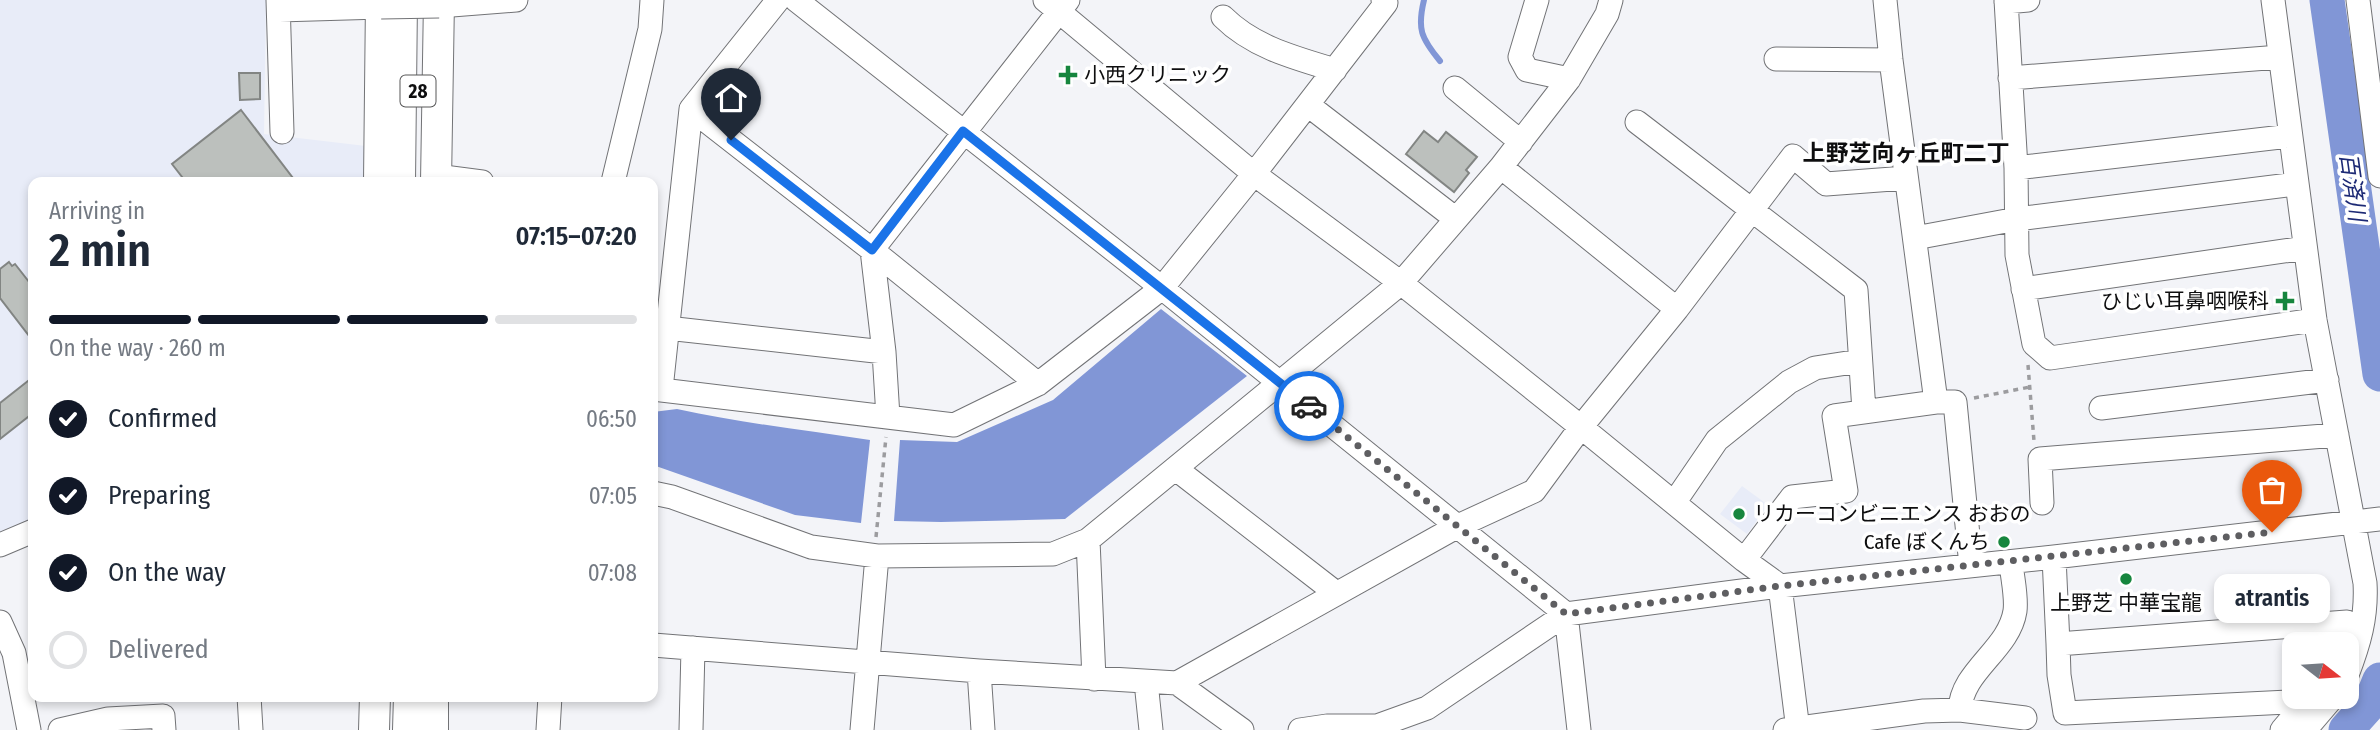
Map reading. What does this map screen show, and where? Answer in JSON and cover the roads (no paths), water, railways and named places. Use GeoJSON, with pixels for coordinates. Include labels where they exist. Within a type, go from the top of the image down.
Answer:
{"type":"FeatureCollection","features":[{"type":"Feature","properties":{"kind":"main road"},"geometry":{"type":"LineString","coordinates":[[379,177],[388,2]]}},
{"type":"Feature","properties":{"kind":"main road","name":"28"},"geometry":{"type":"LineString","coordinates":[[388,2],[400,177]]}},
{"type":"Feature","properties":{"kind":"main road"},"geometry":{"type":"LineString","coordinates":[[430,177],[432,2]]}},
{"type":"Feature","properties":{"kind":"main road"},"geometry":{"type":"LineString","coordinates":[[374,730],[375,702]]}},
{"type":"Feature","properties":{"kind":"main road"},"geometry":{"type":"LineString","coordinates":[[392,730],[393,702]]}},
{"type":"Feature","properties":{"kind":"main road"},"geometry":{"type":"LineString","coordinates":[[408,730],[409,702]]}},
{"type":"Feature","properties":{"kind":"main road"},"geometry":{"type":"LineString","coordinates":[[433,702],[433,730]]}},
{"type":"Feature","properties":{"kind":"street"},"geometry":{"type":"LineString","coordinates":[[282,132],[279,5],[516,0]]}},
{"type":"Feature","properties":{"kind":"street"},"geometry":{"type":"LineString","coordinates":[[614,177],[650,29],[652,0]]}},
{"type":"Feature","properties":{"kind":"street"},"geometry":{"type":"LineString","coordinates":[[658,383],[667,328],[691,109],[778,0]]}},
{"type":"Feature","properties":{"kind":"street"},"geometry":{"type":"LineString","coordinates":[[796,0],[1162,288],[1566,614],[1579,730]]}},
{"type":"Feature","properties":{"kind":"street"},"geometry":{"type":"LineString","coordinates":[[658,389],[954,425],[1038,384],[1162,288],[1335,70],[1386,3],[1383,0]]}},
{"type":"Feature","properties":{"kind":"street"},"geometry":{"type":"LineString","coordinates":[[1537,0],[1520,57],[1527,69],[1569,79]]}},
{"type":"Feature","properties":{"kind":"street"},"geometry":{"type":"LineString","coordinates":[[658,494],[811,547],[877,556],[1053,554],[1088,540],[1401,284],[1501,167],[1569,79],[1607,14],[1611,0]]}},
{"type":"Feature","properties":{"kind":"street"},"geometry":{"type":"LineString","coordinates":[[1885,0],[1915,238],[1971,566]]}},
{"type":"Feature","properties":{"kind":"street"},"geometry":{"type":"LineString","coordinates":[[2273,0],[2315,320],[2337,435],[2365,521],[2366,606],[2359,640]]}},
{"type":"Feature","properties":{"kind":"street"},"geometry":{"type":"LineString","coordinates":[[2358,0],[2372,48],[2380,176]]}},
{"type":"Feature","properties":{"kind":"street"},"geometry":{"type":"LineString","coordinates":[[2013,1],[2010,78],[2016,168],[2017,255],[2034,344],[2050,358],[2315,320]]}},
{"type":"Feature","properties":{"kind":"street"},"geometry":{"type":"LineString","coordinates":[[888,417],[884,352],[872,250],[1057,4],[1254,174],[1401,284],[1744,560],[1780,586],[1794,729],[1923,721],[1959,710],[2010,722]]}},
{"type":"Feature","properties":{"kind":"street"},"geometry":{"type":"LineString","coordinates":[[1223,17],[1236,30],[1274,51],[1335,70]]}},
{"type":"Feature","properties":{"kind":"street"},"geometry":{"type":"LineString","coordinates":[[2010,78],[2280,57]]}},
{"type":"Feature","properties":{"kind":"street"},"geometry":{"type":"LineString","coordinates":[[1776,59],[1891,60]]}},
{"type":"Feature","properties":{"kind":"street"},"geometry":{"type":"LineString","coordinates":[[1455,88],[1521,142]]}},
{"type":"Feature","properties":{"kind":"street"},"geometry":{"type":"LineString","coordinates":[[1308,104],[1459,215]]}},
{"type":"Feature","properties":{"kind":"street"},"geometry":{"type":"LineString","coordinates":[[691,109],[1038,384]]}},
{"type":"Feature","properties":{"kind":"street"},"geometry":{"type":"LineString","coordinates":[[1637,122],[1856,290],[1864,411]]}},
{"type":"Feature","properties":{"kind":"street"},"geometry":{"type":"LineString","coordinates":[[2016,168],[2290,136]]}},
{"type":"Feature","properties":{"kind":"street"},"geometry":{"type":"LineString","coordinates":[[1391,155],[1459,215]]}},
{"type":"Feature","properties":{"kind":"street"},"geometry":{"type":"LineString","coordinates":[[658,645],[979,671],[1177,683],[1458,526],[1534,491],[1793,156],[1826,184],[1906,178]]}},
{"type":"Feature","properties":{"kind":"street"},"geometry":{"type":"LineString","coordinates":[[1501,167],[1677,309]]}},
{"type":"Feature","properties":{"kind":"street"},"geometry":{"type":"LineString","coordinates":[[1915,238],[2017,219],[2296,184]]}},
{"type":"Feature","properties":{"kind":"street"},"geometry":{"type":"LineString","coordinates":[[2023,289],[2305,248]]}},
{"type":"Feature","properties":{"kind":"street"},"geometry":{"type":"LineString","coordinates":[[667,328],[884,352]]}},
{"type":"Feature","properties":{"kind":"street"},"geometry":{"type":"LineString","coordinates":[[1674,503],[1717,440],[1789,382],[1815,368],[1860,360]]}},
{"type":"Feature","properties":{"kind":"street"},"geometry":{"type":"LineString","coordinates":[[2101,408],[2327,380]]}},
{"type":"Feature","properties":{"kind":"street"},"geometry":{"type":"LineString","coordinates":[[1744,560],[1792,497],[1846,491],[1834,416],[1945,402]]}},
{"type":"Feature","properties":{"kind":"street"},"geometry":{"type":"LineString","coordinates":[[2042,503],[2040,459],[2337,435]]}},
{"type":"Feature","properties":{"kind":"street"},"geometry":{"type":"LineString","coordinates":[[1177,469],[1336,593]]}},
{"type":"Feature","properties":{"kind":"street"},"geometry":{"type":"LineString","coordinates":[[1300,730],[1326,726],[1377,728],[1427,708],[1566,614],[1780,586],[2054,558],[2365,521]]}},
{"type":"Feature","properties":{"kind":"street"},"geometry":{"type":"LineString","coordinates":[[0,545],[28,533]]}},
{"type":"Feature","properties":{"kind":"street"},"geometry":{"type":"LineString","coordinates":[[1088,540],[1094,679]]}},
{"type":"Feature","properties":{"kind":"street"},"geometry":{"type":"LineString","coordinates":[[862,730],[877,556]]}},
{"type":"Feature","properties":{"kind":"street"},"geometry":{"type":"LineString","coordinates":[[2054,558],[2059,675],[2067,722],[2282,702]]}},
{"type":"Feature","properties":{"kind":"street"},"geometry":{"type":"LineString","coordinates":[[1959,710],[1960,698],[1977,670],[2005,635],[2015,612],[2011,562]]}},
{"type":"Feature","properties":{"kind":"street"},"geometry":{"type":"LineString","coordinates":[[2344,632],[2354,600],[2365,583]]}},
{"type":"Feature","properties":{"kind":"street"},"geometry":{"type":"LineString","coordinates":[[2058,644],[2347,622]]}},
{"type":"Feature","properties":{"kind":"street"},"geometry":{"type":"LineString","coordinates":[[1,629],[14,653],[29,730]]}},
{"type":"Feature","properties":{"kind":"street"},"geometry":{"type":"LineString","coordinates":[[691,730],[692,648]]}},
{"type":"Feature","properties":{"kind":"street"},"geometry":{"type":"LineString","coordinates":[[979,671],[983,730]]}},
{"type":"Feature","properties":{"kind":"street"},"geometry":{"type":"LineString","coordinates":[[1146,682],[1151,730]]}},
{"type":"Feature","properties":{"kind":"street"},"geometry":{"type":"LineString","coordinates":[[1177,683],[1242,730]]}},
{"type":"Feature","properties":{"kind":"street"},"geometry":{"type":"LineString","coordinates":[[249,702],[251,730]]}},
{"type":"Feature","properties":{"kind":"street"},"geometry":{"type":"LineString","coordinates":[[548,730],[550,702]]}},
{"type":"Feature","properties":{"kind":"street"},"geometry":{"type":"LineString","coordinates":[[2282,730],[2301,709]]}},
{"type":"Feature","properties":{"kind":"street"},"geometry":{"type":"LineString","coordinates":[[2305,730],[2323,709]]}},
{"type":"Feature","properties":{"kind":"street"},"geometry":{"type":"LineString","coordinates":[[60,730],[108,719],[163,716],[164,730]]}},
{"type":"Feature","properties":{"kind":"water"},"geometry":{"type":"Polygon","coordinates":[[[1161,309],[1247,376],[1065,519],[894,521],[900,440],[957,442],[1053,400],[1161,309]]]}},
{"type":"Feature","properties":{"kind":"water"},"geometry":{"type":"Polygon","coordinates":[[[677,409],[870,440],[861,523],[795,515],[658,467],[658,411],[677,409]]]}},
{"type":"Feature","properties":{"kind":"waterway"},"geometry":{"type":"LineString","coordinates":[[1424,0],[1422,33],[1440,61]]}},
{"type":"Feature","properties":{"kind":"waterway","name":"百済川"},"geometry":{"type":"LineString","coordinates":[[2327,0],[2380,374]]}},
{"type":"Feature","properties":{"kind":"waterway","name":"百済川"},"geometry":{"type":"LineString","coordinates":[[2346,730],[2371,702],[2380,680]]}},
{"type":"Feature","properties":{"kind":"place","name":"小西クリニック"},"geometry":{"type":"Point","coordinates":[1068,75]}},
{"type":"Feature","properties":{"kind":"place","name":"ひじい耳鼻咽喉科"},"geometry":{"type":"Point","coordinates":[2285,301]}},
{"type":"Feature","properties":{"kind":"place","name":"リカーコンビニエンス おおの"},"geometry":{"type":"Point","coordinates":[1739,514]}},
{"type":"Feature","properties":{"kind":"place","name":"atrantis"},"geometry":{"type":"Point","coordinates":[2272,532]}},
{"type":"Feature","properties":{"kind":"place","name":"Cafe ぼくんち"},"geometry":{"type":"Point","coordinates":[2004,542]}},
{"type":"Feature","properties":{"kind":"place","name":"上野芝 中華宝龍"},"geometry":{"type":"Point","coordinates":[2126,579]}},
{"type":"Feature","properties":{"kind":"district","name":"上野芝向ヶ丘町二丁"},"geometry":{"type":"Point","coordinates":[1906,153]}}]}
